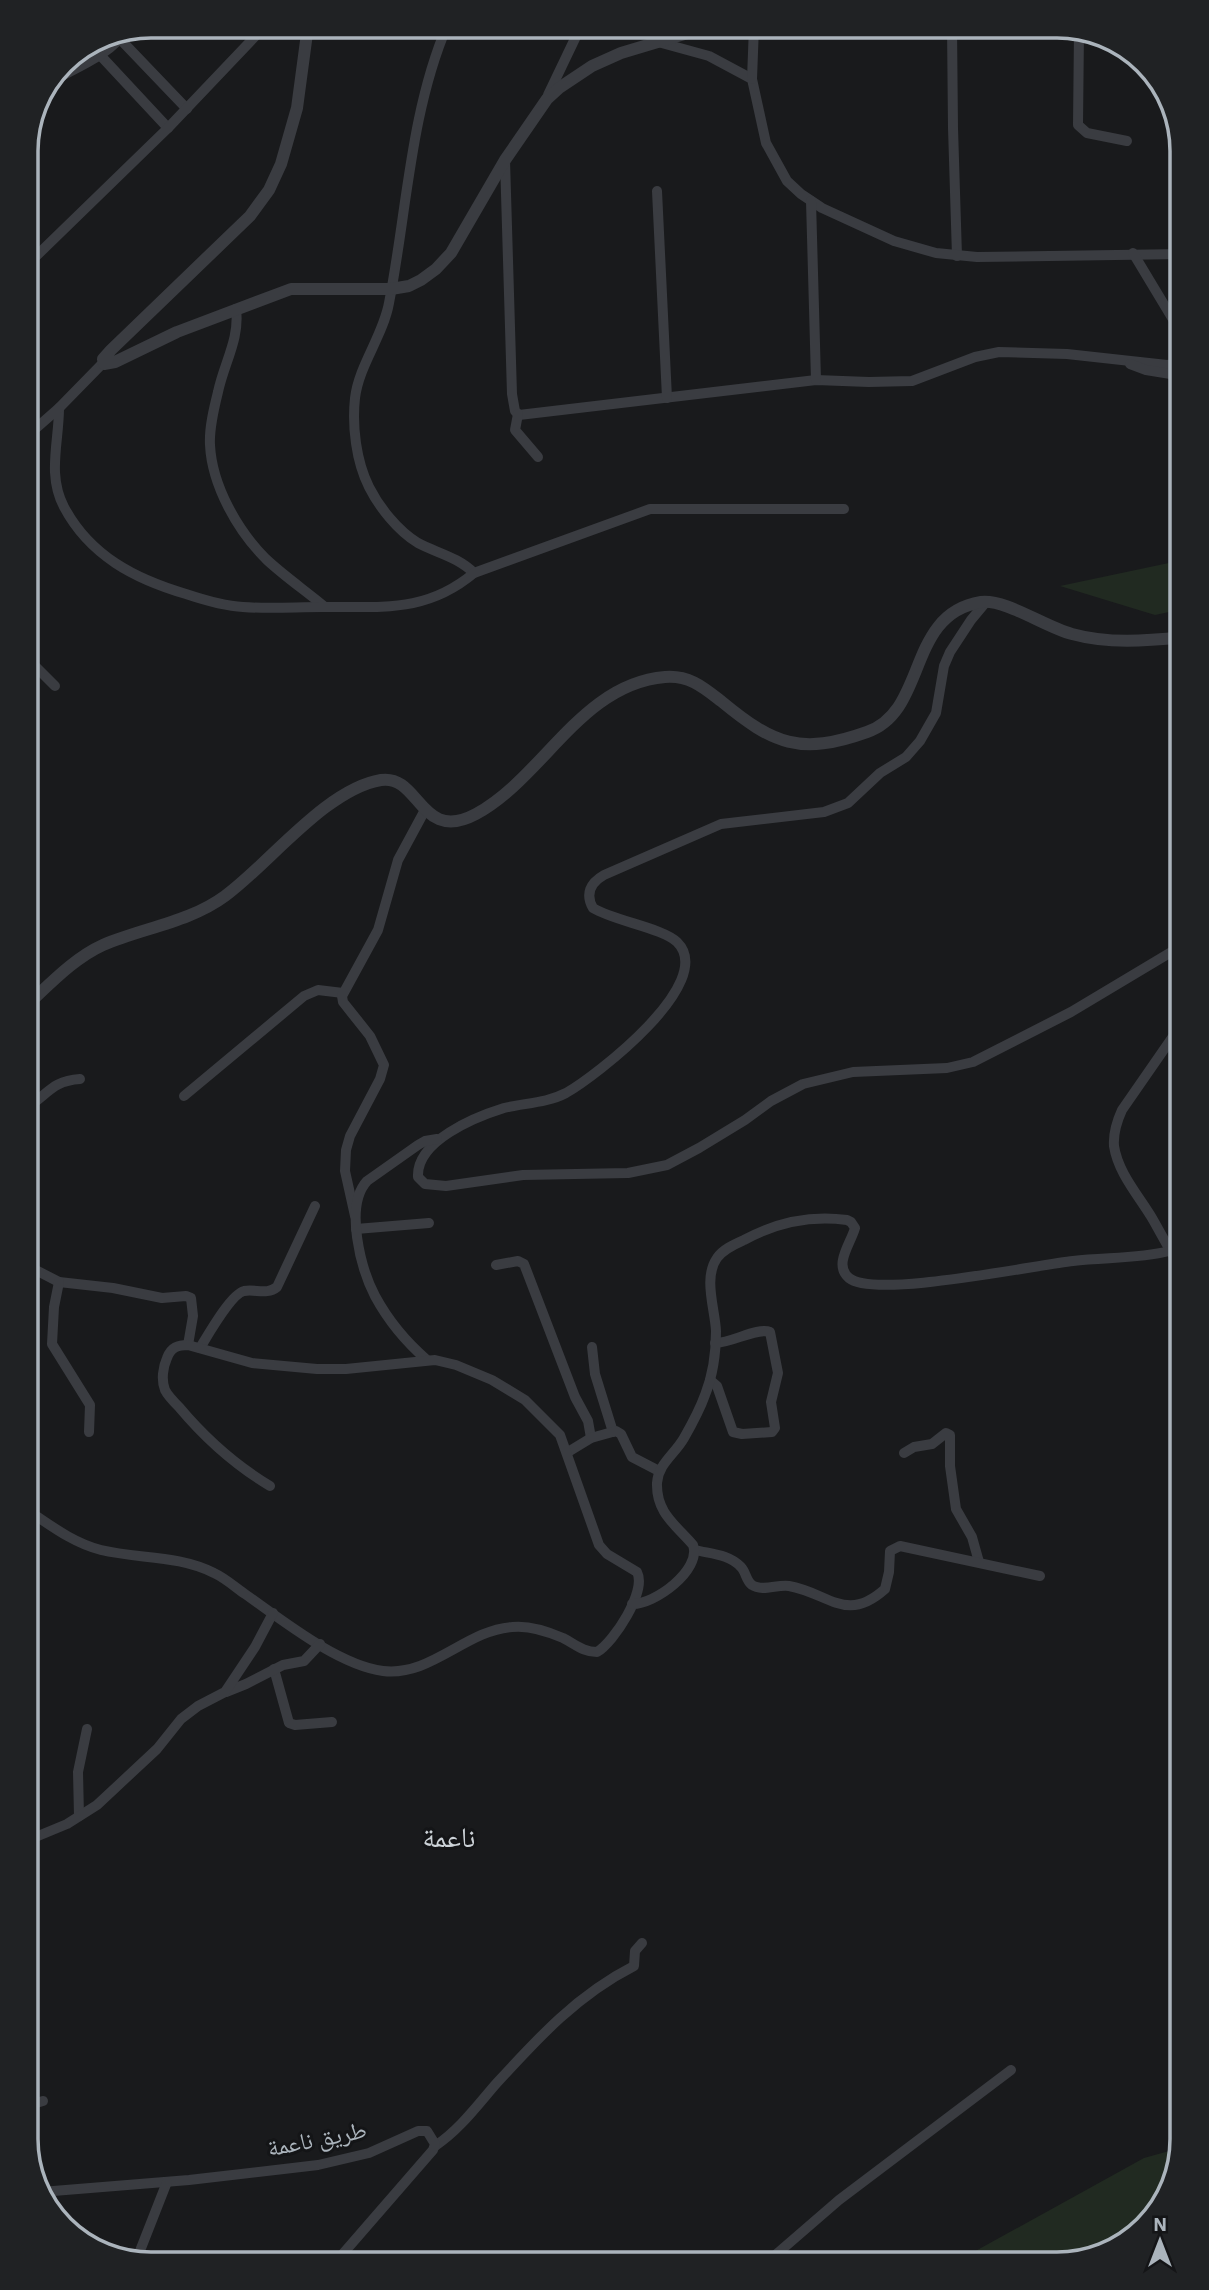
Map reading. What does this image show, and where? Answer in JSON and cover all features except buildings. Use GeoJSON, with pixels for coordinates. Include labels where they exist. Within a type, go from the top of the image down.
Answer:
{"type":"FeatureCollection","features":[{"type":"Feature","properties":{"kind":"street"},"geometry":{"type":"LineString","coordinates":[[39,253],[168,128],[253,38]]}},
{"type":"Feature","properties":{"kind":"street"},"geometry":{"type":"LineString","coordinates":[[39,426],[103,363],[104,358],[116,345],[250,216],[269,190],[281,164],[295,119],[306,38]]}},
{"type":"Feature","properties":{"kind":"street"},"geometry":{"type":"LineString","coordinates":[[442,38],[418,125],[387,310],[355,396],[356,440],[362,468],[374,496],[400,528],[419,543],[461,562],[474,573]]}},
{"type":"Feature","properties":{"kind":"street"},"geometry":{"type":"LineString","coordinates":[[103,363],[109,364],[169,336],[291,289],[391,289],[421,280],[445,260],[505,160],[547,99],[575,38]]}},
{"type":"Feature","properties":{"kind":"street"},"geometry":{"type":"LineString","coordinates":[[547,99],[592,66],[664,39]]}},
{"type":"Feature","properties":{"kind":"street"},"geometry":{"type":"LineString","coordinates":[[754,39],[752,79],[761,125],[772,156],[787,181],[811,201],[849,221],[894,241],[925,251],[957,256],[1170,254]]}},
{"type":"Feature","properties":{"kind":"street"},"geometry":{"type":"LineString","coordinates":[[952,39],[957,256]]}},
{"type":"Feature","properties":{"kind":"street"},"geometry":{"type":"LineString","coordinates":[[655,41],[709,56],[752,79]]}},
{"type":"Feature","properties":{"kind":"street"},"geometry":{"type":"LineString","coordinates":[[1079,41],[1078,125],[1087,133],[1127,141]]}},
{"type":"Feature","properties":{"kind":"street"},"geometry":{"type":"LineString","coordinates":[[127,42],[187,108]]}},
{"type":"Feature","properties":{"kind":"street"},"geometry":{"type":"LineString","coordinates":[[78,67],[110,46]]}},
{"type":"Feature","properties":{"kind":"street"},"geometry":{"type":"LineString","coordinates":[[95,54],[100,55],[168,128]]}},
{"type":"Feature","properties":{"kind":"street"},"geometry":{"type":"LineString","coordinates":[[505,160],[512,394],[518,414],[515,429],[538,457]]}},
{"type":"Feature","properties":{"kind":"street"},"geometry":{"type":"LineString","coordinates":[[657,191],[667,398]]}},
{"type":"Feature","properties":{"kind":"street"},"geometry":{"type":"LineString","coordinates":[[811,201],[816,380]]}},
{"type":"Feature","properties":{"kind":"street"},"geometry":{"type":"LineString","coordinates":[[1133,253],[1170,314]]}},
{"type":"Feature","properties":{"kind":"street"},"geometry":{"type":"LineString","coordinates":[[236,309],[235,339],[219,387],[210,435],[216,476],[234,516],[254,546],[325,607]]}},
{"type":"Feature","properties":{"kind":"street"},"geometry":{"type":"LineString","coordinates":[[518,414],[816,380],[912,381],[975,357],[999,352],[1170,364]]}},
{"type":"Feature","properties":{"kind":"street"},"geometry":{"type":"LineString","coordinates":[[1119,359],[1146,370],[1170,374]]}},
{"type":"Feature","properties":{"kind":"street"},"geometry":{"type":"LineString","coordinates":[[59,408],[59,437],[54,464],[58,494],[79,530],[111,562],[149,582],[229,606],[356,608],[414,604],[464,581],[474,573],[650,509],[844,509]]}},
{"type":"Feature","properties":{"kind":"street"},"geometry":{"type":"LineString","coordinates":[[39,995],[69,968],[99,947],[190,915],[223,898],[310,820],[356,790],[384,780],[393,780],[402,784],[425,810],[438,818],[463,820],[475,814],[512,789],[578,722],[607,698],[630,686],[676,677],[696,682],[754,728],[787,742],[826,744],[869,732],[885,723],[898,707],[938,624],[955,611],[986,602],[1004,605],[1049,627],[1089,638],[1133,641],[1170,638]]}},
{"type":"Feature","properties":{"kind":"street"},"geometry":{"type":"LineString","coordinates":[[355,1216],[362,1186],[418,1145],[439,1139],[491,1113],[558,1097],[589,1078],[639,1036],[678,985],[684,966],[683,954],[677,942],[664,934],[593,908],[589,893],[594,882],[604,875],[721,824],[824,812],[848,803],[880,773],[909,754],[920,741],[936,713],[944,666],[950,652],[986,602]]}},
{"type":"Feature","properties":{"kind":"street"},"geometry":{"type":"LineString","coordinates":[[39,670],[55,686]]}},
{"type":"Feature","properties":{"kind":"street"},"geometry":{"type":"LineString","coordinates":[[425,810],[398,860],[378,930],[343,993],[343,1002],[370,1036],[384,1065],[346,1150],[345,1171],[359,1251],[373,1293],[401,1335],[427,1360]]}},
{"type":"Feature","properties":{"kind":"street"},"geometry":{"type":"LineString","coordinates":[[439,1139],[421,1158],[417,1167],[421,1182],[435,1187],[523,1175],[628,1173],[654,1168],[682,1158],[745,1121],[771,1101],[803,1084],[853,1072],[947,1068],[974,1062],[1071,1012],[1170,953]]}},
{"type":"Feature","properties":{"kind":"street"},"geometry":{"type":"LineString","coordinates":[[184,1096],[304,996],[318,990],[343,993]]}},
{"type":"Feature","properties":{"kind":"street"},"geometry":{"type":"LineString","coordinates":[[632,1604],[645,1602],[678,1581],[691,1565],[695,1550],[687,1537],[669,1521],[662,1508],[658,1495],[659,1471],[683,1440],[710,1380],[716,1343],[711,1289],[719,1255],[737,1243],[780,1223],[813,1218],[851,1222],[855,1228],[843,1260],[845,1272],[850,1280],[874,1284],[965,1279],[1053,1263],[1134,1257],[1170,1251],[1125,1174],[1117,1158],[1114,1142],[1117,1121],[1122,1110],[1170,1041]]}},
{"type":"Feature","properties":{"kind":"street"},"geometry":{"type":"LineString","coordinates":[[39,1097],[65,1082],[80,1079]]}},
{"type":"Feature","properties":{"kind":"street"},"geometry":{"type":"LineString","coordinates":[[200,1348],[236,1295],[246,1291],[267,1292],[277,1287],[315,1206]]}},
{"type":"Feature","properties":{"kind":"street"},"geometry":{"type":"LineString","coordinates":[[356,1229],[429,1223]]}},
{"type":"Feature","properties":{"kind":"street"},"geometry":{"type":"LineString","coordinates":[[496,1265],[518,1261],[524,1264],[575,1397],[588,1421],[591,1438]]}},
{"type":"Feature","properties":{"kind":"street"},"geometry":{"type":"LineString","coordinates":[[38,1271],[59,1282],[113,1287],[162,1298],[191,1298],[192,1316],[188,1345]]}},
{"type":"Feature","properties":{"kind":"street"},"geometry":{"type":"LineString","coordinates":[[59,1282],[54,1307],[52,1344],[90,1405],[89,1432]]}},
{"type":"Feature","properties":{"kind":"street"},"geometry":{"type":"LineString","coordinates":[[710,1380],[717,1386],[733,1432],[769,1433],[775,1428],[771,1402],[778,1373],[770,1332],[763,1329],[727,1342],[716,1343]]}},
{"type":"Feature","properties":{"kind":"street"},"geometry":{"type":"LineString","coordinates":[[38,1518],[64,1535],[90,1546],[199,1566],[220,1576],[320,1644],[354,1663],[396,1672],[412,1669],[483,1635],[509,1627],[532,1628],[561,1637],[587,1651],[597,1652],[620,1626],[632,1604],[640,1577],[607,1554],[599,1545],[568,1452],[553,1426],[525,1400],[479,1373],[427,1360],[345,1369],[252,1363],[180,1345],[169,1353],[163,1374],[165,1390],[210,1440],[235,1462],[270,1486]]}},
{"type":"Feature","properties":{"kind":"street"},"geometry":{"type":"LineString","coordinates":[[592,1348],[595,1374],[613,1432]]}},
{"type":"Feature","properties":{"kind":"street"},"geometry":{"type":"LineString","coordinates":[[568,1452],[591,1438],[613,1432],[621,1434],[632,1457],[659,1471]]}},
{"type":"Feature","properties":{"kind":"street"},"geometry":{"type":"LineString","coordinates":[[904,1453],[914,1447],[932,1444],[946,1433],[950,1435],[950,1466],[956,1508],[972,1537],[979,1562]]}},
{"type":"Feature","properties":{"kind":"street"},"geometry":{"type":"LineString","coordinates":[[695,1550],[736,1562],[748,1581],[755,1586],[789,1586],[849,1605],[863,1604],[885,1589],[890,1550],[893,1547],[911,1547],[939,1556],[979,1562],[994,1568],[1040,1577]]}},
{"type":"Feature","properties":{"kind":"street"},"geometry":{"type":"LineString","coordinates":[[225,1692],[255,1647],[273,1613]]}},
{"type":"Feature","properties":{"kind":"street"},"geometry":{"type":"LineString","coordinates":[[38,1836],[67,1824],[97,1805],[157,1749],[181,1719],[198,1706],[283,1664],[304,1661],[320,1644]]}},
{"type":"Feature","properties":{"kind":"street"},"geometry":{"type":"LineString","coordinates":[[274,1669],[289,1723],[332,1723]]}},
{"type":"Feature","properties":{"kind":"street"},"geometry":{"type":"LineString","coordinates":[[79,1816],[78,1772],[87,1729]]}},
{"type":"Feature","properties":{"kind":"street"},"geometry":{"type":"LineString","coordinates":[[345,2251],[435,2146],[454,2133],[565,2011],[616,1975],[634,1966],[635,1951],[642,1944]]}},
{"type":"Feature","properties":{"kind":"street"},"geometry":{"type":"LineString","coordinates":[[779,2252],[839,2200],[1011,2070]]}},
{"type":"Feature","properties":{"kind":"street"},"geometry":{"type":"LineString","coordinates":[[38,2102],[43,2101]]}},
{"type":"Feature","properties":{"kind":"street","name":"طريق ناعمة"},"geometry":{"type":"LineString","coordinates":[[52,2191],[167,2182],[341,2161],[369,2153],[422,2130],[430,2133],[435,2146]]}},
{"type":"Feature","properties":{"kind":"street"},"geometry":{"type":"LineString","coordinates":[[140,2250],[167,2182]]}},
{"type":"Feature","properties":{"kind":"shaded area"},"geometry":{"type":"Polygon","coordinates":[[[1170,563],[1170,612],[1155,615],[1060,586],[1170,563]]]}},
{"type":"Feature","properties":{"kind":"shaded area"},"geometry":{"type":"Polygon","coordinates":[[[1170,2151],[1164,2175],[1151,2201],[1147,2206],[1125,2206],[1125,2228],[1101,2243],[1057,2252],[974,2252],[1144,2158],[1170,2151]]]}},
{"type":"Feature","properties":{"kind":"district","name":"ناعمة"},"geometry":{"type":"Point","coordinates":[449,1837]}}]}
